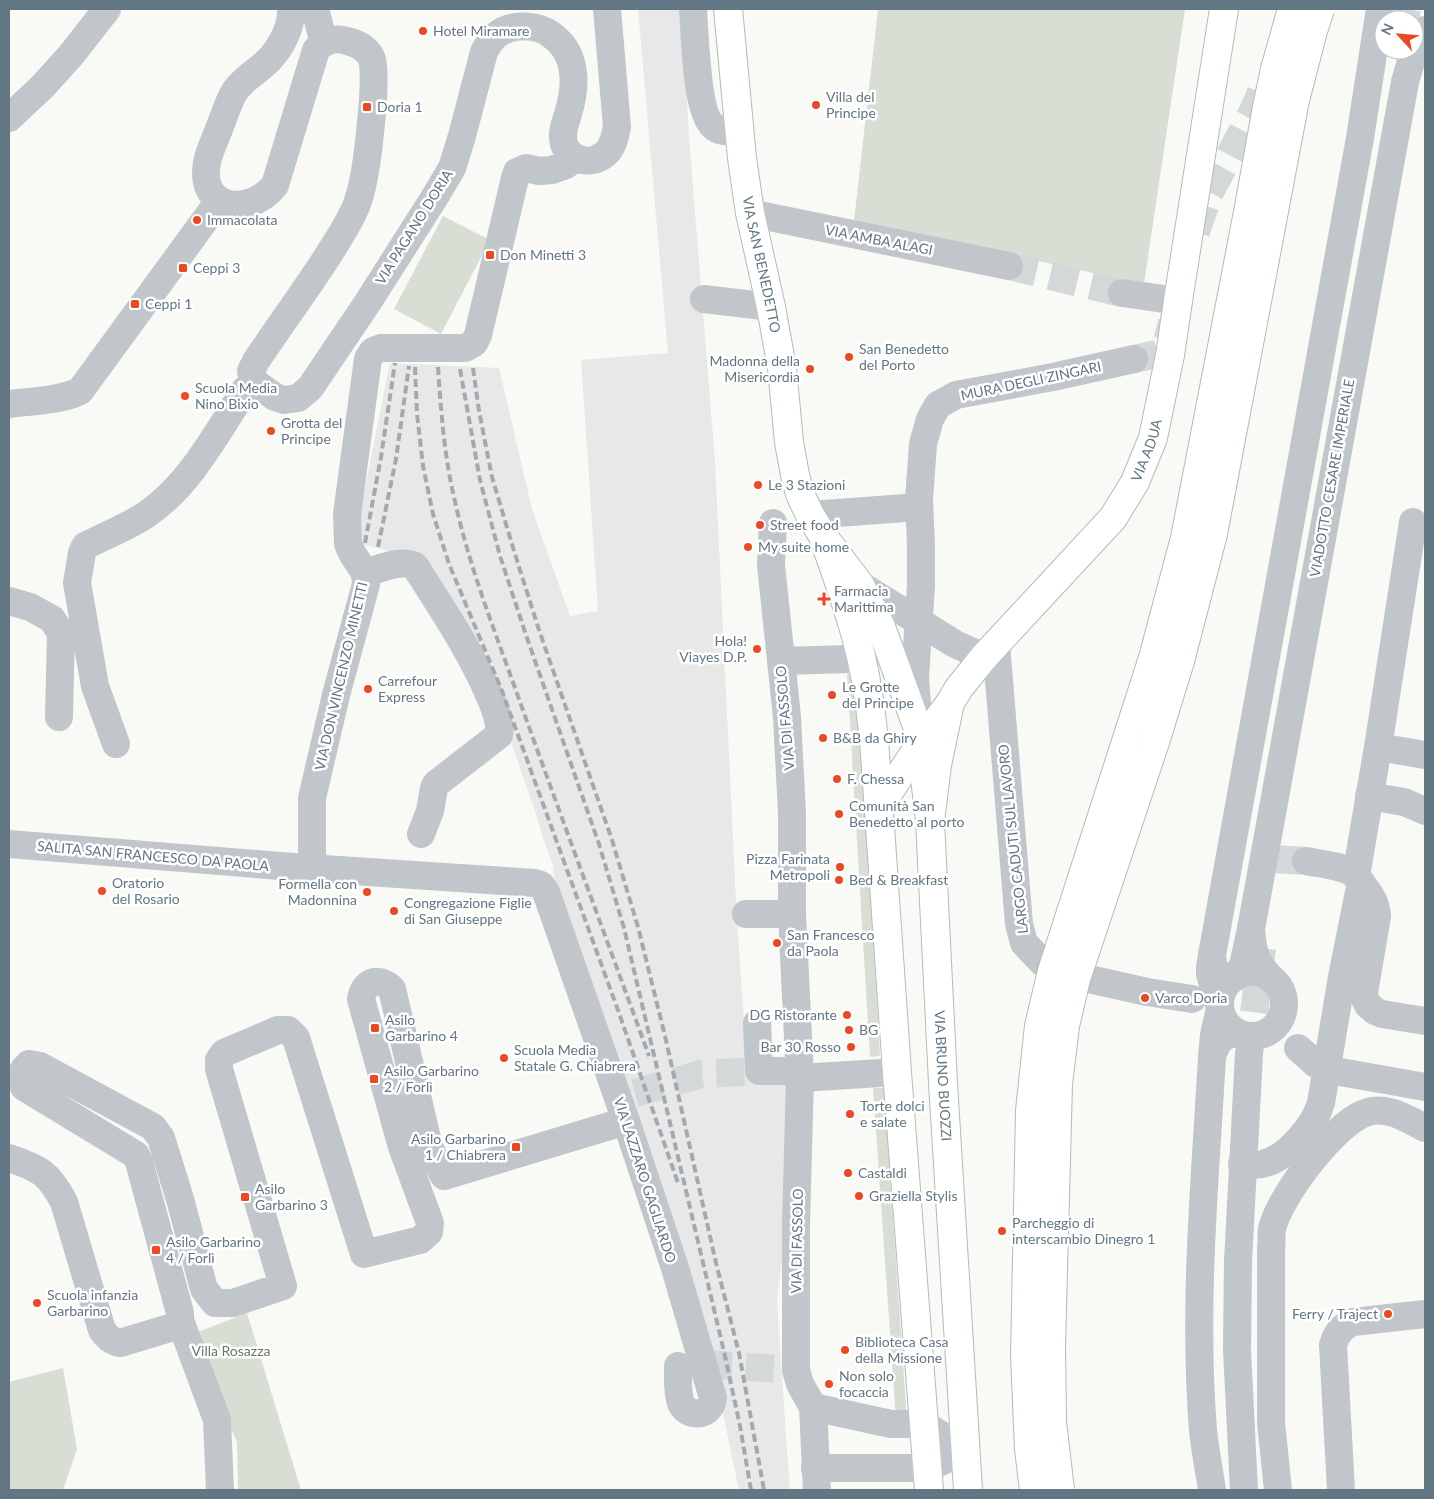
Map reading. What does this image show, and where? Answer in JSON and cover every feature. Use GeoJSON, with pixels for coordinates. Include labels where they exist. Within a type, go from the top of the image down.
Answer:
{"type":"FeatureCollection","features":[{"type":"Feature","properties":{"kind":"main road","name":"VIA SAN BENEDETTO"},"geometry":{"type":"LineString","coordinates":[[728,9],[739,131],[750,213],[782,368],[788,442],[800,494],[816,526],[844,597],[861,655],[874,740],[879,808]]}},
{"type":"Feature","properties":{"kind":"main road","name":"VIA ADUA"},"geometry":{"type":"LineString","coordinates":[[879,808],[920,739],[950,703],[959,688],[990,650],[1113,518],[1135,482],[1153,438],[1170,355],[1224,9]]}},
{"type":"Feature","properties":{"kind":"main road"},"geometry":{"type":"LineString","coordinates":[[1034,1490],[1029,1449],[1025,1356],[1030,1111],[1038,1026],[1052,971],[1154,658],[1185,538],[1250,207],[1275,68],[1292,9]]}},
{"type":"Feature","properties":{"kind":"main road"},"geometry":{"type":"LineString","coordinates":[[1060,1490],[1052,1422],[1051,1346],[1058,1084],[1066,1026],[1076,979],[1180,661],[1211,543],[1295,100],[1312,31],[1320,9]]}},
{"type":"Feature","properties":{"kind":"main road","name":"VIA SAN BENEDETTO"},"geometry":{"type":"LineString","coordinates":[[816,526],[860,585],[881,627],[920,739],[930,822]]}},
{"type":"Feature","properties":{"kind":"main road","name":"VIA BRUNO BUOZZI"},"geometry":{"type":"LineString","coordinates":[[950,703],[937,765],[930,822],[942,1083],[968,1490]]}},
{"type":"Feature","properties":{"kind":"main road"},"geometry":{"type":"LineString","coordinates":[[879,808],[928,1479]]}},
{"type":"Feature","properties":{"kind":"street"},"geometry":{"type":"LineString","coordinates":[[9,118],[43,86],[71,55],[107,9]]}},
{"type":"Feature","properties":{"kind":"street"},"geometry":{"type":"LineString","coordinates":[[116,744],[95,686],[77,583],[82,552],[85,546],[147,514],[171,494],[188,476],[245,390],[254,382],[251,371],[256,361],[320,268],[348,223],[357,204],[363,184],[368,153],[374,84],[373,62],[366,50],[356,44],[340,39],[329,40],[316,50],[275,185],[269,193],[253,202],[235,204],[219,201],[210,192],[206,172],[208,158],[234,93],[278,49],[287,30],[291,9]]}},
{"type":"Feature","properties":{"kind":"street"},"geometry":{"type":"LineString","coordinates":[[315,9],[324,43]]}},
{"type":"Feature","properties":{"kind":"street"},"geometry":{"type":"LineString","coordinates":[[575,158],[588,160],[605,154],[614,139],[617,127],[607,9]]}},
{"type":"Feature","properties":{"kind":"street"},"geometry":{"type":"LineString","coordinates":[[693,9],[699,88],[707,119],[714,127],[720,130],[726,132],[739,131]]}},
{"type":"Feature","properties":{"kind":"street"},"geometry":{"type":"LineString","coordinates":[[1250,1041],[1233,1030],[1222,1016],[1210,974],[1210,967],[1360,138],[1380,9]]}},
{"type":"Feature","properties":{"kind":"street","name":"VIA PAGANO DORIA"},"geometry":{"type":"LineString","coordinates":[[254,382],[275,398],[284,400],[298,398],[310,388],[368,302],[452,168],[484,52],[490,40],[498,33],[519,27],[545,30],[566,49],[574,75],[571,101],[563,135],[568,151],[575,158]]}},
{"type":"Feature","properties":{"kind":"street","name":"VIADOTTO CESARE IMPERIALE"},"geometry":{"type":"LineString","coordinates":[[1234,978],[1242,966],[1251,929],[1405,82],[1411,59],[1425,30]]}},
{"type":"Feature","properties":{"kind":"street","name":"VIA DON VINCENZO MINETTI"},"geometry":{"type":"LineString","coordinates":[[318,869],[312,857],[312,798],[336,695],[366,584],[365,573],[348,544],[347,514],[370,355],[372,351],[381,348],[465,348],[474,343],[478,335],[517,172],[526,168],[539,171],[560,168],[575,158]]}},
{"type":"Feature","properties":{"kind":"street"},"geometry":{"type":"LineString","coordinates":[[9,404],[60,397],[80,391],[219,201]]}},
{"type":"Feature","properties":{"kind":"street","name":"VIA AMBA ALAGI"},"geometry":{"type":"LineString","coordinates":[[750,213],[1009,266]]}},
{"type":"Feature","properties":{"kind":"street"},"geometry":{"type":"LineString","coordinates":[[1122,293],[1178,301]]}},
{"type":"Feature","properties":{"kind":"street"},"geometry":{"type":"LineString","coordinates":[[704,299],[771,308]]}},
{"type":"Feature","properties":{"kind":"street","name":"MURA DEGLI ZINGARI"},"geometry":{"type":"LineString","coordinates":[[920,739],[915,678],[922,545],[919,507],[924,444],[930,420],[938,405],[956,395],[1053,377],[1134,359]]}},
{"type":"Feature","properties":{"kind":"street"},"geometry":{"type":"LineString","coordinates":[[816,526],[919,507]]}},
{"type":"Feature","properties":{"kind":"street"},"geometry":{"type":"LineString","coordinates":[[1242,1164],[1262,1164],[1290,1148],[1312,1122],[1321,1103],[1358,879],[1369,796],[1413,522]]}},
{"type":"Feature","properties":{"kind":"street","name":"VIA DI FASSOLO"},"geometry":{"type":"LineString","coordinates":[[773,523],[771,565],[787,717],[792,814],[792,914],[800,1075],[796,1223],[796,1370],[800,1384],[813,1406]]}},
{"type":"Feature","properties":{"kind":"street"},"geometry":{"type":"LineString","coordinates":[[365,573],[399,563],[415,566],[463,641],[495,709],[500,730],[499,735],[436,784],[430,811],[422,834],[417,875]]}},
{"type":"Feature","properties":{"kind":"street"},"geometry":{"type":"LineString","coordinates":[[860,585],[955,644],[990,650]]}},
{"type":"Feature","properties":{"kind":"street"},"geometry":{"type":"LineString","coordinates":[[9,601],[30,607],[52,619],[61,634],[59,718]]}},
{"type":"Feature","properties":{"kind":"street","name":"LARGO CADUTI SUL LAVORO"},"geometry":{"type":"LineString","coordinates":[[990,650],[1019,924],[1024,943],[1042,962],[1089,979],[1147,992],[1192,999]]}},
{"type":"Feature","properties":{"kind":"street"},"geometry":{"type":"LineString","coordinates":[[780,661],[850,658],[861,655]]}},
{"type":"Feature","properties":{"kind":"street"},"geometry":{"type":"LineString","coordinates":[[1378,747],[1418,754]]}},
{"type":"Feature","properties":{"kind":"street"},"geometry":{"type":"LineString","coordinates":[[414,796],[422,834]]}},
{"type":"Feature","properties":{"kind":"street"},"geometry":{"type":"LineString","coordinates":[[1369,796],[1404,802],[1425,812]]}},
{"type":"Feature","properties":{"kind":"street","name":"SALITA SAN FRANCESCO DA PAOLA"},"geometry":{"type":"LineString","coordinates":[[9,844],[318,869],[535,883],[541,885]]}},
{"type":"Feature","properties":{"kind":"street"},"geometry":{"type":"LineString","coordinates":[[1306,861],[1351,872],[1376,905],[1377,916],[1364,993],[1368,1005],[1382,1014],[1425,1021]]}},
{"type":"Feature","properties":{"kind":"street","name":"VIA LAZZARO GAGLIARDO"},"geometry":{"type":"LineString","coordinates":[[541,885],[546,892],[627,1105],[675,1268],[691,1365]]}},
{"type":"Feature","properties":{"kind":"street"},"geometry":{"type":"LineString","coordinates":[[746,914],[792,914]]}},
{"type":"Feature","properties":{"kind":"street","name":"VIADOTTO CESARE IMPERIALE"},"geometry":{"type":"LineString","coordinates":[[1251,929],[1253,950],[1257,961],[1271,979]]}},
{"type":"Feature","properties":{"kind":"street"},"geometry":{"type":"LineString","coordinates":[[1212,955],[1216,973],[1219,977],[1226,980],[1252,972],[1262,974],[1271,979],[1283,996],[1286,1028],[1298,1048]]}},
{"type":"Feature","properties":{"kind":"street"},"geometry":{"type":"LineString","coordinates":[[1212,1490],[1203,1431],[1199,1305],[1214,1035],[1223,992],[1234,978]]}},
{"type":"Feature","properties":{"kind":"street"},"geometry":{"type":"LineString","coordinates":[[220,1490],[217,1420],[180,1320],[180,1313],[136,1155],[24,1087],[20,1078],[22,1070],[29,1064],[40,1066],[154,1127],[162,1138],[204,1288],[214,1303],[233,1303],[283,1286],[219,1069],[219,1060],[224,1053],[278,1030],[288,1030],[296,1038],[364,1254],[420,1240],[429,1232],[430,1223],[402,1147],[361,999],[362,991],[367,984],[381,982],[388,984],[392,989],[429,1147],[444,1176],[627,1105]]}},
{"type":"Feature","properties":{"kind":"street"},"geometry":{"type":"LineString","coordinates":[[1250,1041],[1276,1026],[1284,1007]]}},
{"type":"Feature","properties":{"kind":"street"},"geometry":{"type":"LineString","coordinates":[[757,1024],[759,1071],[800,1075],[897,1072]]}},
{"type":"Feature","properties":{"kind":"street"},"geometry":{"type":"LineString","coordinates":[[1212,1057],[1219,1041],[1234,1033],[1250,1041],[1274,1036],[1282,1038],[1298,1048],[1316,1064],[1329,1070],[1425,1087]]}},
{"type":"Feature","properties":{"kind":"street"},"geometry":{"type":"LineString","coordinates":[[1244,1490],[1237,1350],[1238,1260],[1250,1041]]}},
{"type":"Feature","properties":{"kind":"street"},"geometry":{"type":"LineString","coordinates":[[1278,1490],[1271,1423],[1271,1248],[1272,1228],[1278,1212],[1298,1177],[1338,1130],[1354,1119],[1367,1112],[1382,1110],[1398,1113],[1425,1128]]}},
{"type":"Feature","properties":{"kind":"street"},"geometry":{"type":"LineString","coordinates":[[9,1158],[29,1165],[44,1174],[55,1185],[64,1202],[102,1330],[108,1338],[113,1342],[120,1343],[173,1327],[180,1320]]}},
{"type":"Feature","properties":{"kind":"street"},"geometry":{"type":"LineString","coordinates":[[1341,1490],[1333,1345],[1335,1338],[1346,1325],[1353,1322],[1425,1314]]}},
{"type":"Feature","properties":{"kind":"street"},"geometry":{"type":"LineString","coordinates":[[813,1406],[891,1424],[924,1424],[965,1451],[928,1479],[816,1479],[813,1406]]}},
{"type":"Feature","properties":{"kind":"shaded area"},"geometry":{"type":"Polygon","coordinates":[[[638,9],[682,9],[689,137],[715,462],[737,922],[748,1078],[788,1079],[785,1240],[777,1299],[790,1490],[739,1490],[706,1333],[555,881],[553,865],[483,662],[423,560],[354,542],[390,363],[499,368],[532,509],[570,616],[598,611],[581,360],[668,353],[638,9]]]}},
{"type":"Feature","properties":{"kind":"green space"},"geometry":{"type":"Polygon","coordinates":[[[878,9],[1185,9],[1144,284],[854,221],[878,9]]]}},
{"type":"Feature","properties":{"kind":"green space"},"geometry":{"type":"Polygon","coordinates":[[[443,216],[490,240],[441,334],[394,309],[443,216]]]}},
{"type":"Feature","properties":{"kind":"green space"},"geometry":{"type":"Polygon","coordinates":[[[847,674],[858,674],[880,1056],[870,1057],[847,674]]]}},
{"type":"Feature","properties":{"kind":"green space"},"geometry":{"type":"Polygon","coordinates":[[[873,1088],[884,1088],[907,1420],[896,1420],[873,1088]]]}},
{"type":"Feature","properties":{"kind":"green space","name":"Villa Rosazza"},"geometry":{"type":"Polygon","coordinates":[[[247,1313],[301,1490],[238,1490],[237,1442],[195,1333],[247,1313]]]}},
{"type":"Feature","properties":{"kind":"green space"},"geometry":{"type":"Polygon","coordinates":[[[63,1368],[77,1449],[63,1490],[9,1490],[9,1382],[63,1368]]]}},
{"type":"Feature","properties":{"kind":"tunnel"},"geometry":{"type":"LineString","coordinates":[[1196,232],[1209,194],[1253,111],[1266,81]]}},
{"type":"Feature","properties":{"kind":"tunnel"},"geometry":{"type":"LineString","coordinates":[[1009,266],[1122,293]]}},
{"type":"Feature","properties":{"kind":"tunnel"},"geometry":{"type":"LineString","coordinates":[[1134,359],[1157,354],[1166,346],[1172,322]]}},
{"type":"Feature","properties":{"kind":"tunnel"},"geometry":{"type":"LineString","coordinates":[[1274,859],[1306,861]]}},
{"type":"Feature","properties":{"kind":"tunnel"},"geometry":{"type":"LineString","coordinates":[[1249,1054],[1262,948]]}},
{"type":"Feature","properties":{"kind":"tunnel"},"geometry":{"type":"LineString","coordinates":[[635,1093],[701,1074],[759,1071]]}},
{"type":"Feature","properties":{"kind":"tunnel"},"geometry":{"type":"LineString","coordinates":[[704,1364],[796,1370]]}},
{"type":"Feature","properties":{"kind":"railway"},"geometry":{"type":"LineString","coordinates":[[365,543],[381,457],[395,363]]}},
{"type":"Feature","properties":{"kind":"railway"},"geometry":{"type":"LineString","coordinates":[[378,547],[396,459],[409,366]]}},
{"type":"Feature","properties":{"kind":"railway"},"geometry":{"type":"LineString","coordinates":[[415,367],[417,414],[423,466],[433,514],[449,564],[502,691],[619,1013],[678,1183]]}},
{"type":"Feature","properties":{"kind":"railway"},"geometry":{"type":"LineString","coordinates":[[438,367],[445,449],[454,497],[468,553],[649,1056]]}},
{"type":"Feature","properties":{"kind":"railway"},"geometry":{"type":"LineString","coordinates":[[473,368],[492,477],[539,630],[612,840],[638,927],[665,1036],[716,1263],[739,1353],[764,1490]]}},
{"type":"Feature","properties":{"kind":"railway"},"geometry":{"type":"LineString","coordinates":[[460,369],[480,480],[500,556],[599,844],[624,928],[725,1356],[751,1490]]}},
{"type":"Feature","properties":{"kind":"place","name":"Hotel Miramare"},"geometry":{"type":"Point","coordinates":[423,31]}},
{"type":"Feature","properties":{"kind":"place","name":"Villa del Principe"},"geometry":{"type":"Point","coordinates":[816,105]}},
{"type":"Feature","properties":{"kind":"place","name":"Doria 1"},"geometry":{"type":"Point","coordinates":[367,107]}},
{"type":"Feature","properties":{"kind":"place","name":"Immacolata"},"geometry":{"type":"Point","coordinates":[197,220]}},
{"type":"Feature","properties":{"kind":"place","name":"Don Minetti 3"},"geometry":{"type":"Point","coordinates":[490,255]}},
{"type":"Feature","properties":{"kind":"place","name":"Ceppi 3"},"geometry":{"type":"Point","coordinates":[183,268]}},
{"type":"Feature","properties":{"kind":"place","name":"Ceppi 1"},"geometry":{"type":"Point","coordinates":[135,304]}},
{"type":"Feature","properties":{"kind":"place","name":"San Benedetto del Porto"},"geometry":{"type":"Point","coordinates":[849,357]}},
{"type":"Feature","properties":{"kind":"place","name":"Madonna della Misericordia"},"geometry":{"type":"Point","coordinates":[810,369]}},
{"type":"Feature","properties":{"kind":"place","name":"Scuola Media Nino Bixio"},"geometry":{"type":"Point","coordinates":[185,396]}},
{"type":"Feature","properties":{"kind":"place","name":"Grotta del Principe"},"geometry":{"type":"Point","coordinates":[271,431]}},
{"type":"Feature","properties":{"kind":"place","name":"Le 3 Stazioni"},"geometry":{"type":"Point","coordinates":[758,485]}},
{"type":"Feature","properties":{"kind":"place","name":"Street food"},"geometry":{"type":"Point","coordinates":[760,525]}},
{"type":"Feature","properties":{"kind":"place","name":"My suite home"},"geometry":{"type":"Point","coordinates":[748,547]}},
{"type":"Feature","properties":{"kind":"place","name":"Farmacia Marittima"},"geometry":{"type":"Point","coordinates":[824,599]}},
{"type":"Feature","properties":{"kind":"place","name":"Hola! Viayes D.P."},"geometry":{"type":"Point","coordinates":[757,649]}},
{"type":"Feature","properties":{"kind":"place","name":"Carrefour Express"},"geometry":{"type":"Point","coordinates":[368,689]}},
{"type":"Feature","properties":{"kind":"place","name":"Le Grotte del Principe"},"geometry":{"type":"Point","coordinates":[832,695]}},
{"type":"Feature","properties":{"kind":"place","name":"B&B da Ghiry"},"geometry":{"type":"Point","coordinates":[823,738]}},
{"type":"Feature","properties":{"kind":"place","name":"F. Chessa"},"geometry":{"type":"Point","coordinates":[837,779]}},
{"type":"Feature","properties":{"kind":"place","name":"Comunità San Benedetto al porto"},"geometry":{"type":"Point","coordinates":[839,814]}},
{"type":"Feature","properties":{"kind":"place","name":"Pizza Farinata Metropoli"},"geometry":{"type":"Point","coordinates":[840,867]}},
{"type":"Feature","properties":{"kind":"place","name":"Bed & Breakfast"},"geometry":{"type":"Point","coordinates":[839,880]}},
{"type":"Feature","properties":{"kind":"place","name":"Oratorio del Rosario"},"geometry":{"type":"Point","coordinates":[102,891]}},
{"type":"Feature","properties":{"kind":"place","name":"Formella con Madonnina"},"geometry":{"type":"Point","coordinates":[367,892]}},
{"type":"Feature","properties":{"kind":"place","name":"Congregazione Figlie di San Giuseppe"},"geometry":{"type":"Point","coordinates":[394,911]}},
{"type":"Feature","properties":{"kind":"place","name":"San Francesco da Paola"},"geometry":{"type":"Point","coordinates":[777,943]}},
{"type":"Feature","properties":{"kind":"place","name":"Varco Doria"},"geometry":{"type":"Point","coordinates":[1145,998]}},
{"type":"Feature","properties":{"kind":"place","name":"DG Ristorante"},"geometry":{"type":"Point","coordinates":[847,1015]}},
{"type":"Feature","properties":{"kind":"place","name":"Asilo Garbarino 4"},"geometry":{"type":"Point","coordinates":[375,1028]}},
{"type":"Feature","properties":{"kind":"place","name":"BG"},"geometry":{"type":"Point","coordinates":[849,1030]}},
{"type":"Feature","properties":{"kind":"place","name":"Bar 30 Rosso"},"geometry":{"type":"Point","coordinates":[851,1047]}},
{"type":"Feature","properties":{"kind":"place","name":"Scuola Media Statale G. Chiabrera"},"geometry":{"type":"Point","coordinates":[504,1058]}},
{"type":"Feature","properties":{"kind":"place","name":"Asilo Garbarino 2 / Forlì"},"geometry":{"type":"Point","coordinates":[374,1079]}},
{"type":"Feature","properties":{"kind":"place","name":"Torte dolci e salate"},"geometry":{"type":"Point","coordinates":[850,1114]}},
{"type":"Feature","properties":{"kind":"place","name":"Asilo Garbarino 1 / Chiabrera"},"geometry":{"type":"Point","coordinates":[516,1147]}},
{"type":"Feature","properties":{"kind":"place","name":"Castaldi"},"geometry":{"type":"Point","coordinates":[848,1173]}},
{"type":"Feature","properties":{"kind":"place","name":"Graziella Stylis"},"geometry":{"type":"Point","coordinates":[859,1196]}},
{"type":"Feature","properties":{"kind":"place","name":"Asilo Garbarino 3"},"geometry":{"type":"Point","coordinates":[245,1197]}},
{"type":"Feature","properties":{"kind":"place","name":"Parcheggio di interscambio Dinegro 1"},"geometry":{"type":"Point","coordinates":[1002,1231]}},
{"type":"Feature","properties":{"kind":"place","name":"Asilo Garbarino 4 / Forlì"},"geometry":{"type":"Point","coordinates":[156,1250]}},
{"type":"Feature","properties":{"kind":"place","name":"Scuola infanzia Garbarino"},"geometry":{"type":"Point","coordinates":[37,1303]}},
{"type":"Feature","properties":{"kind":"place","name":"Ferry / Traject"},"geometry":{"type":"Point","coordinates":[1388,1314]}},
{"type":"Feature","properties":{"kind":"place","name":"Biblioteca Casa della Missione"},"geometry":{"type":"Point","coordinates":[845,1350]}},
{"type":"Feature","properties":{"kind":"place","name":"Non solo focaccia"},"geometry":{"type":"Point","coordinates":[829,1384]}}]}
